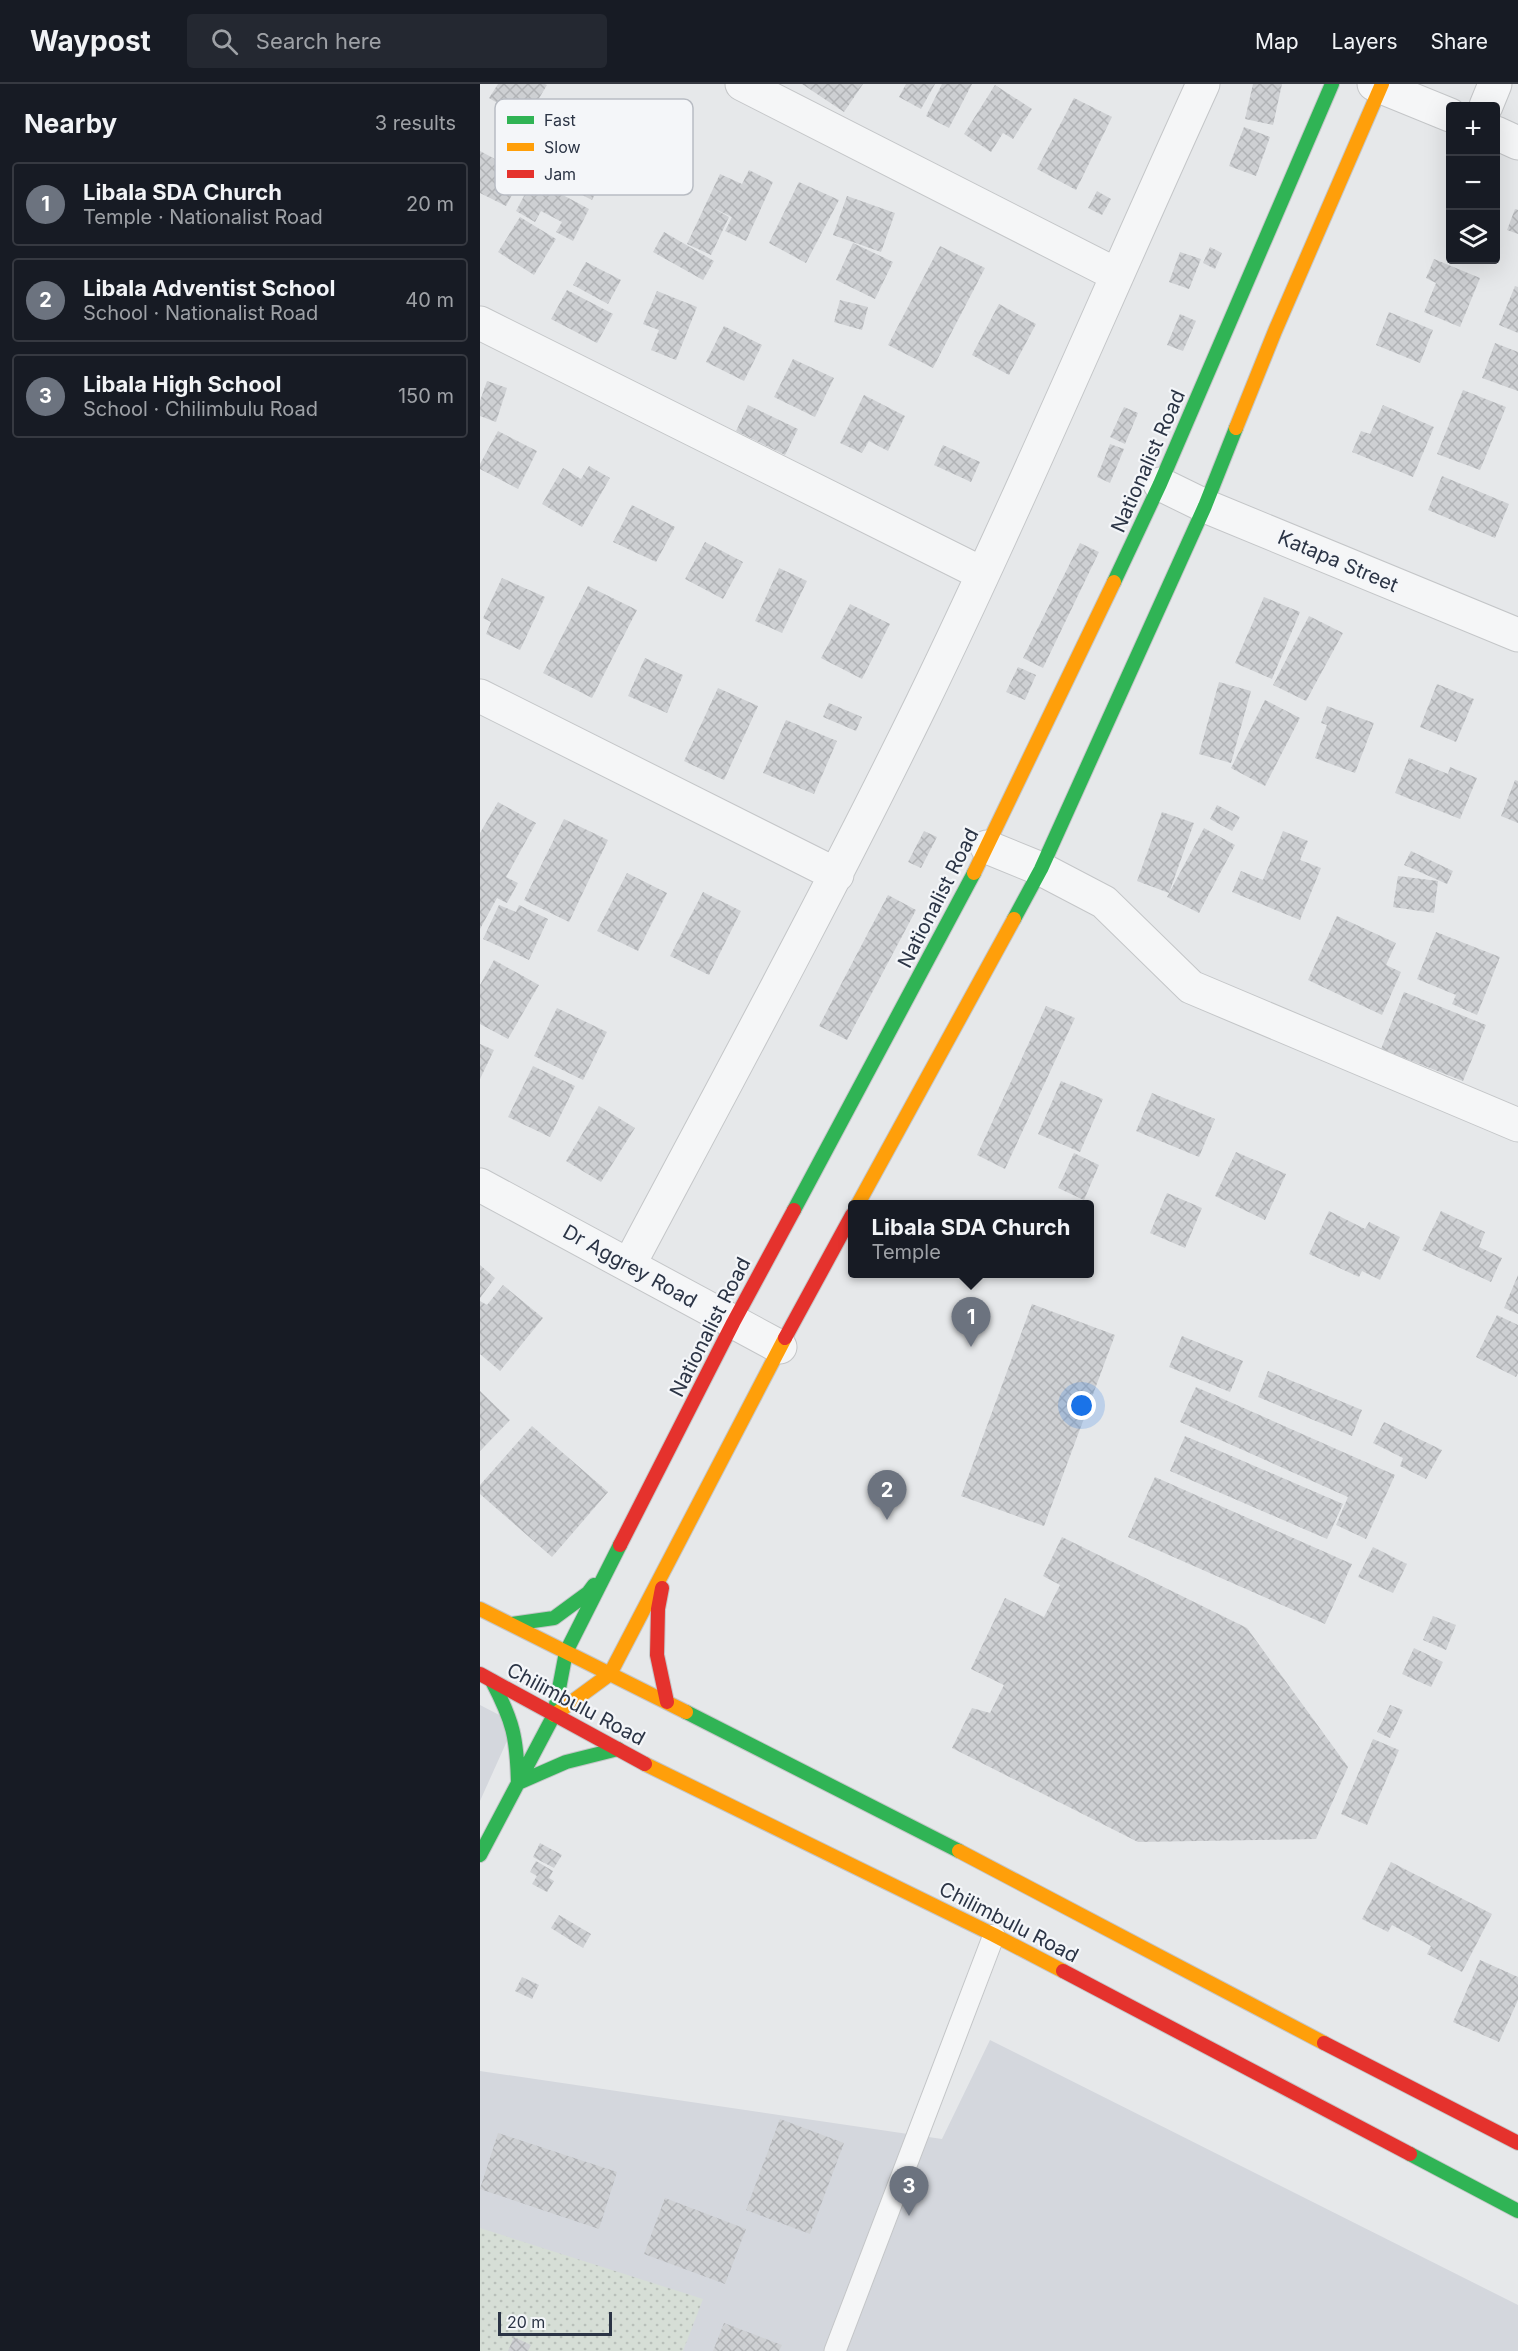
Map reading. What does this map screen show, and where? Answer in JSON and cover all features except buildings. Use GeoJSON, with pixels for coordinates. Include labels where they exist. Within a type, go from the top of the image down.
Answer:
{"type":"FeatureCollection","features":[{"type":"Feature","properties":{"kind":"main road","name":"Nationalist Road"},"geometry":{"type":"LineString","coordinates":[[480,1855],[554,1715],[566,1652],[733,1323],[987,847],[1160,484],[1332,84]]}},
{"type":"Feature","properties":{"kind":"main road"},"geometry":{"type":"LineString","coordinates":[[860,1200],[1041,869],[1205,506],[1379,85]]}},
{"type":"Feature","properties":{"kind":"main road","name":"Nationalist Road"},"geometry":{"type":"LineString","coordinates":[[554,1715],[610,1674],[780,1347],[848,1222]]}},
{"type":"Feature","properties":{"kind":"main road"},"geometry":{"type":"LineString","coordinates":[[512,1624],[554,1618],[588,1593],[613,1559]]}},
{"type":"Feature","properties":{"kind":"main road"},"geometry":{"type":"LineString","coordinates":[[667,1702],[657,1655],[658,1609],[668,1563]]}},
{"type":"Feature","properties":{"kind":"main road","name":"Chilimbulu Road"},"geometry":{"type":"LineString","coordinates":[[480,1609],[896,1817],[1137,1946],[1518,2143]]}},
{"type":"Feature","properties":{"kind":"main road"},"geometry":{"type":"LineString","coordinates":[[486,1678],[509,1713],[517,1748],[518,1784],[550,1767],[583,1755],[618,1749]]}},
{"type":"Feature","properties":{"kind":"main road","name":"Chilimbulu Road"},"geometry":{"type":"LineString","coordinates":[[486,1678],[618,1749],[994,1935],[1518,2211]]}},
{"type":"Feature","properties":{"kind":"street"},"geometry":{"type":"LineString","coordinates":[[742,84],[1117,275]]}},
{"type":"Feature","properties":{"kind":"street"},"geometry":{"type":"LineString","coordinates":[[629,1265],[837,875],[982,574],[1203,84]]}},
{"type":"Feature","properties":{"kind":"street"},"geometry":{"type":"LineString","coordinates":[[1488,102],[1495,84]]}},
{"type":"Feature","properties":{"kind":"street"},"geometry":{"type":"LineString","coordinates":[[1379,85],[1446,113]]}},
{"type":"Feature","properties":{"kind":"street"},"geometry":{"type":"LineString","coordinates":[[1500,135],[1518,143]]}},
{"type":"Feature","properties":{"kind":"street"},"geometry":{"type":"LineString","coordinates":[[480,322],[982,574]]}},
{"type":"Feature","properties":{"kind":"street","name":"Katapa Street"},"geometry":{"type":"LineString","coordinates":[[1160,484],[1205,506],[1518,635]]}},
{"type":"Feature","properties":{"kind":"street"},"geometry":{"type":"LineString","coordinates":[[480,696],[837,875]]}},
{"type":"Feature","properties":{"kind":"street"},"geometry":{"type":"LineString","coordinates":[[987,847],[1041,869],[1104,902],[1191,987],[1518,1125]]}},
{"type":"Feature","properties":{"kind":"street","name":"Dr Aggrey Road"},"geometry":{"type":"LineString","coordinates":[[480,1185],[780,1347]]}},
{"type":"Feature","properties":{"kind":"lane"},"geometry":{"type":"LineString","coordinates":[[835,2351],[994,1935]]}},
{"type":"Feature","properties":{"kind":"shaded area"},"geometry":{"type":"Polygon","coordinates":[[[480,1705],[515,1723],[480,1801],[480,1705]]]}},
{"type":"Feature","properties":{"kind":"shaded area"},"geometry":{"type":"Polygon","coordinates":[[[990,2040],[1518,2305],[1518,2351],[480,2351],[480,2071],[942,2139],[990,2040]]]}},
{"type":"Feature","properties":{"kind":"shaded area"},"geometry":{"type":"Polygon","coordinates":[[[480,2228],[703,2299],[683,2351],[480,2351],[480,2228]]]}},
{"type":"Feature","properties":{"kind":"traffic: fast"},"geometry":{"type":"LineString","coordinates":[[1114,582],[1160,484],[1332,84]]}},
{"type":"Feature","properties":{"kind":"traffic: fast"},"geometry":{"type":"LineString","coordinates":[[1014,919],[1041,869],[1205,506],[1236,428]]}},
{"type":"Feature","properties":{"kind":"traffic: fast"},"geometry":{"type":"LineString","coordinates":[[794,1210],[974,873]]}},
{"type":"Feature","properties":{"kind":"traffic: fast"},"geometry":{"type":"LineString","coordinates":[[480,1855],[554,1715],[566,1652],[620,1545]]}},
{"type":"Feature","properties":{"kind":"traffic: fast"},"geometry":{"type":"LineString","coordinates":[[512,1624],[554,1618],[588,1593],[594,1585]]}},
{"type":"Feature","properties":{"kind":"traffic: fast"},"geometry":{"type":"LineString","coordinates":[[492,1681],[505,1707],[515,1741],[518,1783],[566,1762],[618,1749]]}},
{"type":"Feature","properties":{"kind":"traffic: fast"},"geometry":{"type":"LineString","coordinates":[[686,1712],[959,1851]]}},
{"type":"Feature","properties":{"kind":"traffic: fast"},"geometry":{"type":"LineString","coordinates":[[1410,2154],[1518,2211]]}},
{"type":"Feature","properties":{"kind":"traffic: slow"},"geometry":{"type":"LineString","coordinates":[[1236,428],[1275,331],[1382,84]]}},
{"type":"Feature","properties":{"kind":"traffic: slow"},"geometry":{"type":"LineString","coordinates":[[974,873],[1114,582]]}},
{"type":"Feature","properties":{"kind":"traffic: slow"},"geometry":{"type":"LineString","coordinates":[[860,1200],[1014,919]]}},
{"type":"Feature","properties":{"kind":"traffic: slow"},"geometry":{"type":"LineString","coordinates":[[554,1715],[610,1674],[785,1338]]}},
{"type":"Feature","properties":{"kind":"traffic: slow"},"geometry":{"type":"LineString","coordinates":[[480,1609],[686,1712]]}},
{"type":"Feature","properties":{"kind":"traffic: slow"},"geometry":{"type":"LineString","coordinates":[[645,1764],[1063,1971]]}},
{"type":"Feature","properties":{"kind":"traffic: slow"},"geometry":{"type":"LineString","coordinates":[[959,1851],[1324,2043]]}},
{"type":"Feature","properties":{"kind":"traffic: jam"},"geometry":{"type":"LineString","coordinates":[[620,1545],[733,1323],[794,1210]]}},
{"type":"Feature","properties":{"kind":"traffic: jam"},"geometry":{"type":"LineString","coordinates":[[785,1338],[848,1222]]}},
{"type":"Feature","properties":{"kind":"traffic: jam"},"geometry":{"type":"LineString","coordinates":[[662,1588],[658,1609],[657,1655],[667,1702]]}},
{"type":"Feature","properties":{"kind":"traffic: jam"},"geometry":{"type":"LineString","coordinates":[[480,1674],[645,1764]]}},
{"type":"Feature","properties":{"kind":"traffic: jam"},"geometry":{"type":"LineString","coordinates":[[1063,1971],[1410,2154]]}},
{"type":"Feature","properties":{"kind":"traffic: jam"},"geometry":{"type":"LineString","coordinates":[[1324,2043],[1518,2143]]}},
{"type":"Feature","properties":{"kind":"place","name":"Libala SDA Church"},"geometry":{"type":"Point","coordinates":[971,1347]}},
{"type":"Feature","properties":{"kind":"place","name":"Libala Adventist School"},"geometry":{"type":"Point","coordinates":[887,1520]}},
{"type":"Feature","properties":{"kind":"place","name":"Libala High School"},"geometry":{"type":"Point","coordinates":[909,2216]}}]}
